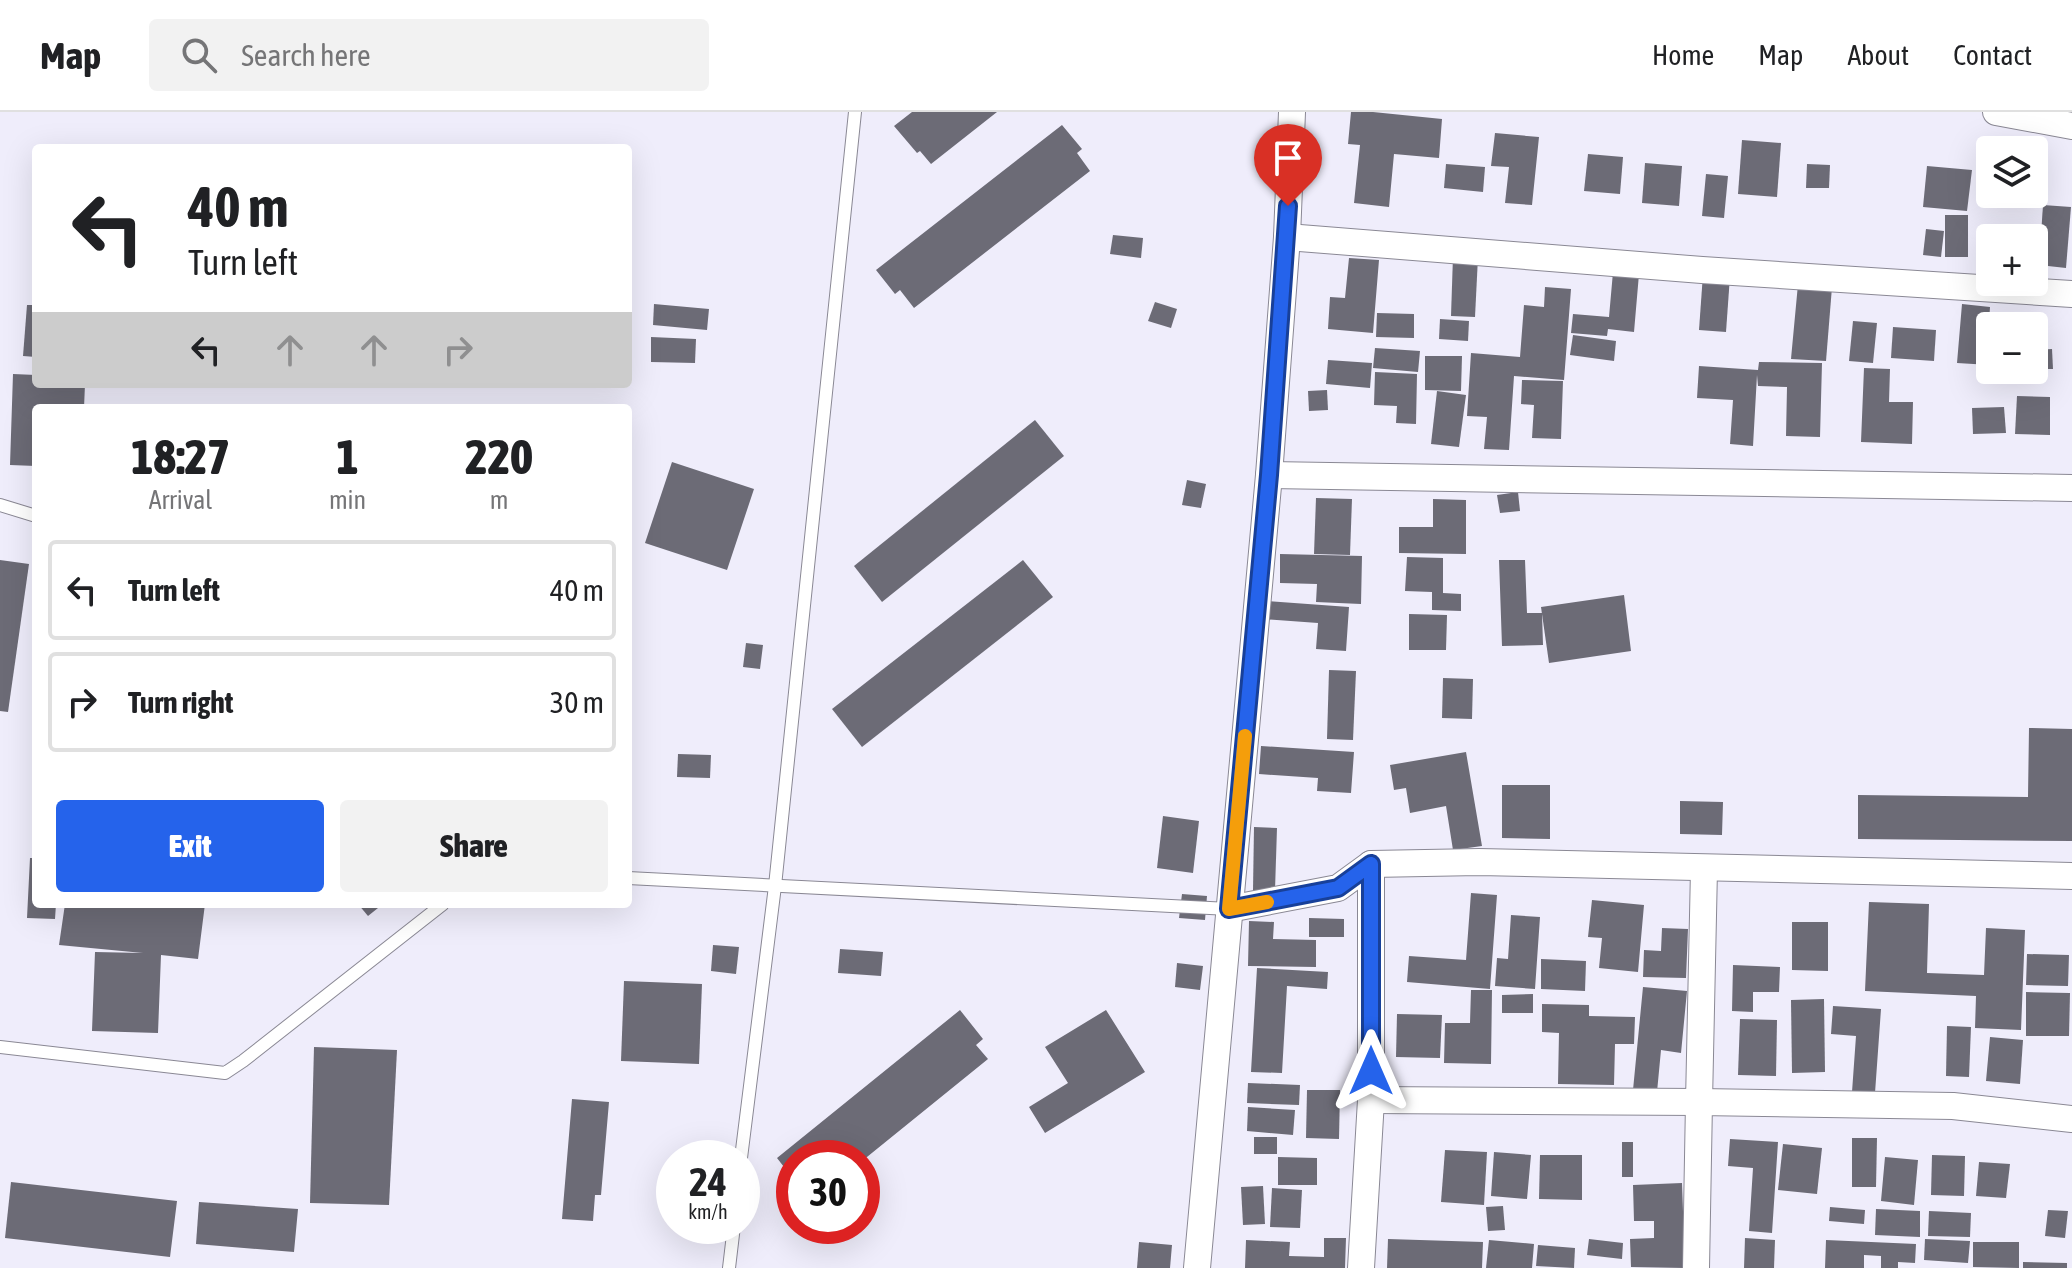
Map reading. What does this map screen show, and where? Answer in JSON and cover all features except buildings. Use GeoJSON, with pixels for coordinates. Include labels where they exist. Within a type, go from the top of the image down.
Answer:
{"type":"FeatureCollection","features":[{"type":"Feature","properties":{"kind":"street"},"geometry":{"type":"LineString","coordinates":[[1197,1268],[1269,475],[1287,237],[1292,112]]}},
{"type":"Feature","properties":{"kind":"street"},"geometry":{"type":"LineString","coordinates":[[1996,112],[2072,126]]}},
{"type":"Feature","properties":{"kind":"street"},"geometry":{"type":"LineString","coordinates":[[1287,237],[1702,270],[2072,294]]}},
{"type":"Feature","properties":{"kind":"street"},"geometry":{"type":"LineString","coordinates":[[1269,475],[2072,488]]}},
{"type":"Feature","properties":{"kind":"street"},"geometry":{"type":"LineString","coordinates":[[1229,909],[1338,888],[1371,864],[1479,862],[2072,876]]}},
{"type":"Feature","properties":{"kind":"street"},"geometry":{"type":"LineString","coordinates":[[1361,1268],[1371,1100],[1371,864]]}},
{"type":"Feature","properties":{"kind":"street"},"geometry":{"type":"LineString","coordinates":[[1696,1268],[1704,869]]}},
{"type":"Feature","properties":{"kind":"street"},"geometry":{"type":"LineString","coordinates":[[1371,1100],[1953,1106],[2072,1119]]}},
{"type":"Feature","properties":{"kind":"lane"},"geometry":{"type":"LineString","coordinates":[[743,1140],[775,886],[855,112]]}},
{"type":"Feature","properties":{"kind":"lane"},"geometry":{"type":"LineString","coordinates":[[0,505],[32,515]]}},
{"type":"Feature","properties":{"kind":"lane"},"geometry":{"type":"LineString","coordinates":[[632,878],[1229,909]]}},
{"type":"Feature","properties":{"kind":"lane"},"geometry":{"type":"LineString","coordinates":[[0,1047],[225,1073],[438,908]]}},
{"type":"Feature","properties":{"kind":"lane"},"geometry":{"type":"LineString","coordinates":[[729,1268],[732,1244]]}},
{"type":"Feature","properties":{"kind":"slow traffic"},"geometry":{"type":"LineString","coordinates":[[1245,736],[1229,909],[1267,902]]}},
{"type":"Feature","properties":{"kind":"route"},"geometry":{"type":"LineString","coordinates":[[1288,206],[1269,475],[1229,909],[1338,888],[1371,864],[1371,1071]]}}]}
